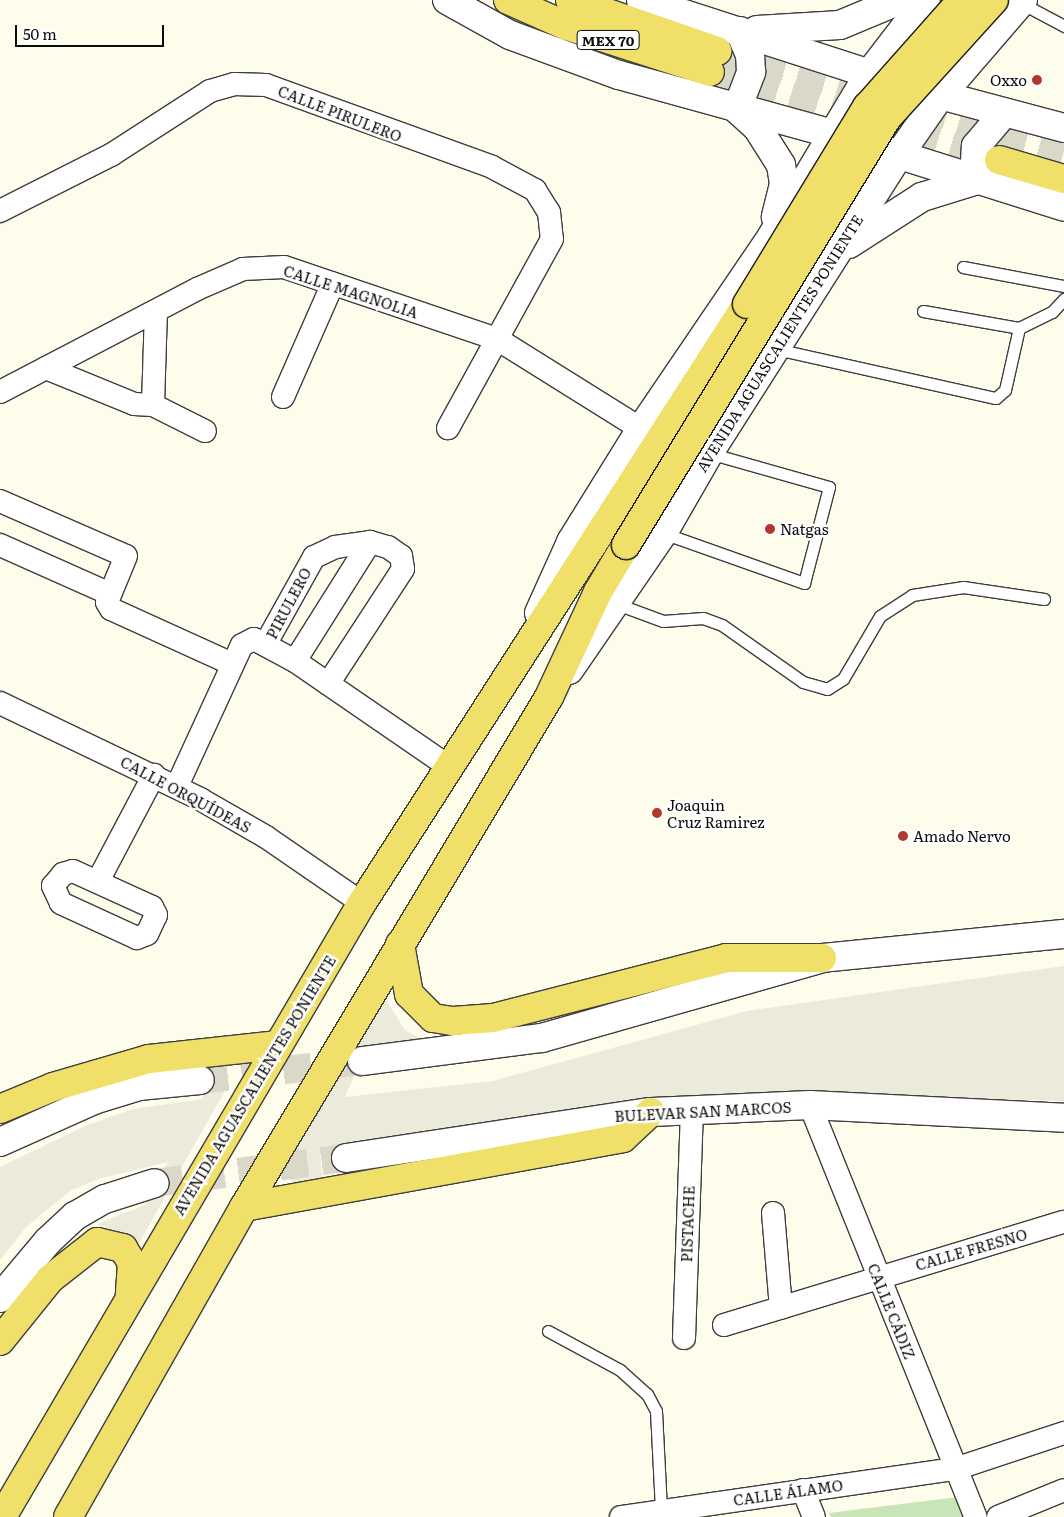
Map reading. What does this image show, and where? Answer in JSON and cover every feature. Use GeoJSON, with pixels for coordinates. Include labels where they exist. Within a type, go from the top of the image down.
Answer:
{"type":"FeatureCollection","features":[{"type":"Feature","properties":{"kind":"main road","name":"MEX 70"},"geometry":{"type":"LineString","coordinates":[[508,0],[567,26],[714,61],[570,0]]}},
{"type":"Feature","properties":{"kind":"main road","name":"AVENIDA AGUASCALIENTES PONIENTE"},"geometry":{"type":"LineString","coordinates":[[2,1517],[362,903],[448,767],[747,304],[867,108],[962,0]]}},
{"type":"Feature","properties":{"kind":"main road","name":"AVENIDA AGUASCALIENTES PONIENTE"},"geometry":{"type":"LineString","coordinates":[[68,1517],[244,1207],[549,697],[598,592],[626,545],[887,118],[994,0]]}},
{"type":"Feature","properties":{"kind":"main road"},"geometry":{"type":"LineString","coordinates":[[999,160],[1064,178]]}},
{"type":"Feature","properties":{"kind":"main road"},"geometry":{"type":"LineString","coordinates":[[400,944],[409,994],[433,1018],[453,1021],[492,1018],[726,958],[822,958]]}},
{"type":"Feature","properties":{"kind":"main road"},"geometry":{"type":"LineString","coordinates":[[0,1109],[53,1087],[140,1062],[278,1045]]}},
{"type":"Feature","properties":{"kind":"main road"},"geometry":{"type":"LineString","coordinates":[[244,1207],[623,1138],[652,1112]]}},
{"type":"Feature","properties":{"kind":"main road"},"geometry":{"type":"LineString","coordinates":[[0,1341],[50,1279],[97,1242],[123,1248],[132,1263],[130,1297]]}},
{"type":"Feature","properties":{"kind":"street","name":"MEX 70"},"geometry":{"type":"LineString","coordinates":[[447,0],[510,35],[559,55],[737,108],[833,134],[974,181],[1064,207]]}},
{"type":"Feature","properties":{"kind":"street"},"geometry":{"type":"LineString","coordinates":[[641,0],[940,96],[1064,128]]}},
{"type":"Feature","properties":{"kind":"street"},"geometry":{"type":"LineString","coordinates":[[740,31],[840,25],[900,0]]}},
{"type":"Feature","properties":{"kind":"street","name":"AVENIDA AGUASCALIENTES PONIENTE"},"geometry":{"type":"LineString","coordinates":[[517,660],[571,542],[641,429],[772,236],[869,74],[926,0]]}},
{"type":"Feature","properties":{"kind":"street","name":"AVENIDA AGUASCALIENTES PONIENTE"},"geometry":{"type":"LineString","coordinates":[[549,697],[617,604],[663,534],[709,453],[899,155],[940,96],[1022,1]]}},
{"type":"Feature","properties":{"kind":"street"},"geometry":{"type":"LineString","coordinates":[[740,31],[750,55],[751,72],[737,108],[757,127],[781,165],[784,184],[772,236]]}},
{"type":"Feature","properties":{"kind":"street","name":"CALLE PIRULERO"},"geometry":{"type":"LineString","coordinates":[[0,211],[111,156],[210,91],[234,84],[266,85],[492,167],[535,190],[549,212],[552,239],[448,428]]}},
{"type":"Feature","properties":{"kind":"street"},"geometry":{"type":"LineString","coordinates":[[772,236],[792,217],[813,211],[834,222],[836,254],[922,197],[974,181],[976,146],[1004,113]]}},
{"type":"Feature","properties":{"kind":"street","name":"CALLE MAGNOLIA"},"geometry":{"type":"LineString","coordinates":[[0,392],[156,311],[243,269],[284,267],[497,339],[641,429]]}},
{"type":"Feature","properties":{"kind":"street"},"geometry":{"type":"LineString","coordinates":[[283,397],[333,283]]}},
{"type":"Feature","properties":{"kind":"street"},"geometry":{"type":"LineString","coordinates":[[153,405],[156,311]]}},
{"type":"Feature","properties":{"kind":"street"},"geometry":{"type":"LineString","coordinates":[[46,368],[134,404],[153,405],[205,431]]}},
{"type":"Feature","properties":{"kind":"street"},"geometry":{"type":"LineString","coordinates":[[0,501],[126,556],[107,602],[111,609],[232,664]]}},
{"type":"Feature","properties":{"kind":"street"},"geometry":{"type":"LineString","coordinates":[[295,661],[370,542],[401,556],[403,569],[328,684]]}},
{"type":"Feature","properties":{"kind":"street","name":"PIRULERO"},"geometry":{"type":"LineString","coordinates":[[370,542],[335,547],[314,557],[265,645],[295,661],[448,767]]}},
{"type":"Feature","properties":{"kind":"street"},"geometry":{"type":"LineString","coordinates":[[0,546],[110,594]]}},
{"type":"Feature","properties":{"kind":"street"},"geometry":{"type":"LineString","coordinates":[[177,786],[232,664],[247,639],[265,645]]}},
{"type":"Feature","properties":{"kind":"street","name":"CALLE ORQUÍDEAS"},"geometry":{"type":"LineString","coordinates":[[0,704],[177,786],[266,837],[362,903]]}},
{"type":"Feature","properties":{"kind":"street"},"geometry":{"type":"LineString","coordinates":[[98,882],[154,775]]}},
{"type":"Feature","properties":{"kind":"street"},"geometry":{"type":"LineString","coordinates":[[362,1061],[542,1038],[822,958],[1064,934]]}},
{"type":"Feature","properties":{"kind":"street"},"geometry":{"type":"LineString","coordinates":[[0,1142],[103,1098],[139,1086],[200,1080]]}},
{"type":"Feature","properties":{"kind":"street","name":"BULEVAR SAN MARCOS"},"geometry":{"type":"LineString","coordinates":[[346,1158],[652,1112],[810,1106],[1064,1118]]}},
{"type":"Feature","properties":{"kind":"street","name":"CALLE CÁDIZ"},"geometry":{"type":"LineString","coordinates":[[810,1106],[976,1517]]}},
{"type":"Feature","properties":{"kind":"street","name":"PISTACHE"},"geometry":{"type":"LineString","coordinates":[[684,1338],[692,1111]]}},
{"type":"Feature","properties":{"kind":"street"},"geometry":{"type":"LineString","coordinates":[[0,1298],[75,1216],[105,1199],[155,1183]]}},
{"type":"Feature","properties":{"kind":"street"},"geometry":{"type":"LineString","coordinates":[[773,1213],[781,1308]]}},
{"type":"Feature","properties":{"kind":"street","name":"CALLE FRESNO"},"geometry":{"type":"LineString","coordinates":[[724,1325],[878,1276],[1064,1222]]}},
{"type":"Feature","properties":{"kind":"street","name":"CALLE ÁLAMO"},"geometry":{"type":"LineString","coordinates":[[621,1517],[663,1514],[803,1490],[955,1468],[1064,1433]]}},
{"type":"Feature","properties":{"kind":"street"},"geometry":{"type":"LineString","coordinates":[[803,1490],[814,1517]]}},
{"type":"Feature","properties":{"kind":"street"},"geometry":{"type":"LineString","coordinates":[[998,1517],[1064,1490]]}},
{"type":"Feature","properties":{"kind":"lane"},"geometry":{"type":"LineString","coordinates":[[1022,1],[1064,26]]}},
{"type":"Feature","properties":{"kind":"lane"},"geometry":{"type":"LineString","coordinates":[[963,267],[1064,286]]}},
{"type":"Feature","properties":{"kind":"lane"},"geometry":{"type":"LineString","coordinates":[[923,311],[1019,328],[1052,312],[1064,299]]}},
{"type":"Feature","properties":{"kind":"lane"},"geometry":{"type":"LineString","coordinates":[[774,349],[996,398],[1005,390],[1019,328]]}},
{"type":"Feature","properties":{"kind":"lane"},"geometry":{"type":"LineString","coordinates":[[663,534],[804,583],[829,487],[709,453]]}},
{"type":"Feature","properties":{"kind":"lane"},"geometry":{"type":"LineString","coordinates":[[617,604],[663,621],[703,618],[722,626],[803,682],[827,689],[843,679],[880,616],[912,595],[963,587],[1044,599]]}},
{"type":"Feature","properties":{"kind":"lane"},"geometry":{"type":"LineString","coordinates":[[548,1331],[620,1370],[647,1394],[656,1411],[663,1514]]}},
{"type":"Feature","properties":{"kind":"green space"},"geometry":{"type":"Polygon","coordinates":[[[958,1497],[965,1517],[831,1517],[829,1513],[958,1497]]]}},
{"type":"Feature","properties":{"kind":"shaded area"},"geometry":{"type":"Polygon","coordinates":[[[1064,966],[1064,1101],[761,1092],[700,1097],[320,1155],[324,1193],[295,1186],[287,1175],[286,1159],[386,1000],[405,1030],[423,1040],[363,1054],[345,1097],[493,1081],[747,1011],[1064,966]]]}},
{"type":"Feature","properties":{"kind":"shaded area"},"geometry":{"type":"Polygon","coordinates":[[[200,1059],[227,1071],[227,1087],[139,1243],[97,1224],[145,1205],[168,1162],[98,1179],[70,1191],[26,1227],[0,1260],[0,1167],[85,1126],[133,1109],[203,1099],[200,1059]]]}},
{"type":"Feature","properties":{"kind":"tunnel"},"geometry":{"type":"LineString","coordinates":[[717,51],[1064,149]]}},
{"type":"Feature","properties":{"kind":"tunnel"},"geometry":{"type":"LineString","coordinates":[[710,72],[998,160]]}},
{"type":"Feature","properties":{"kind":"tunnel"},"geometry":{"type":"LineString","coordinates":[[200,1080],[362,1061]]}},
{"type":"Feature","properties":{"kind":"tunnel"},"geometry":{"type":"LineString","coordinates":[[155,1183],[346,1158]]}},
{"type":"Feature","properties":{"kind":"place","name":"Oxxo"},"geometry":{"type":"Point","coordinates":[1037,80]}},
{"type":"Feature","properties":{"kind":"place","name":"Natgas"},"geometry":{"type":"Point","coordinates":[770,529]}},
{"type":"Feature","properties":{"kind":"place","name":"Joaquin Cruz Ramirez"},"geometry":{"type":"Point","coordinates":[657,813]}},
{"type":"Feature","properties":{"kind":"place","name":"Amado Nervo"},"geometry":{"type":"Point","coordinates":[903,836]}}]}
